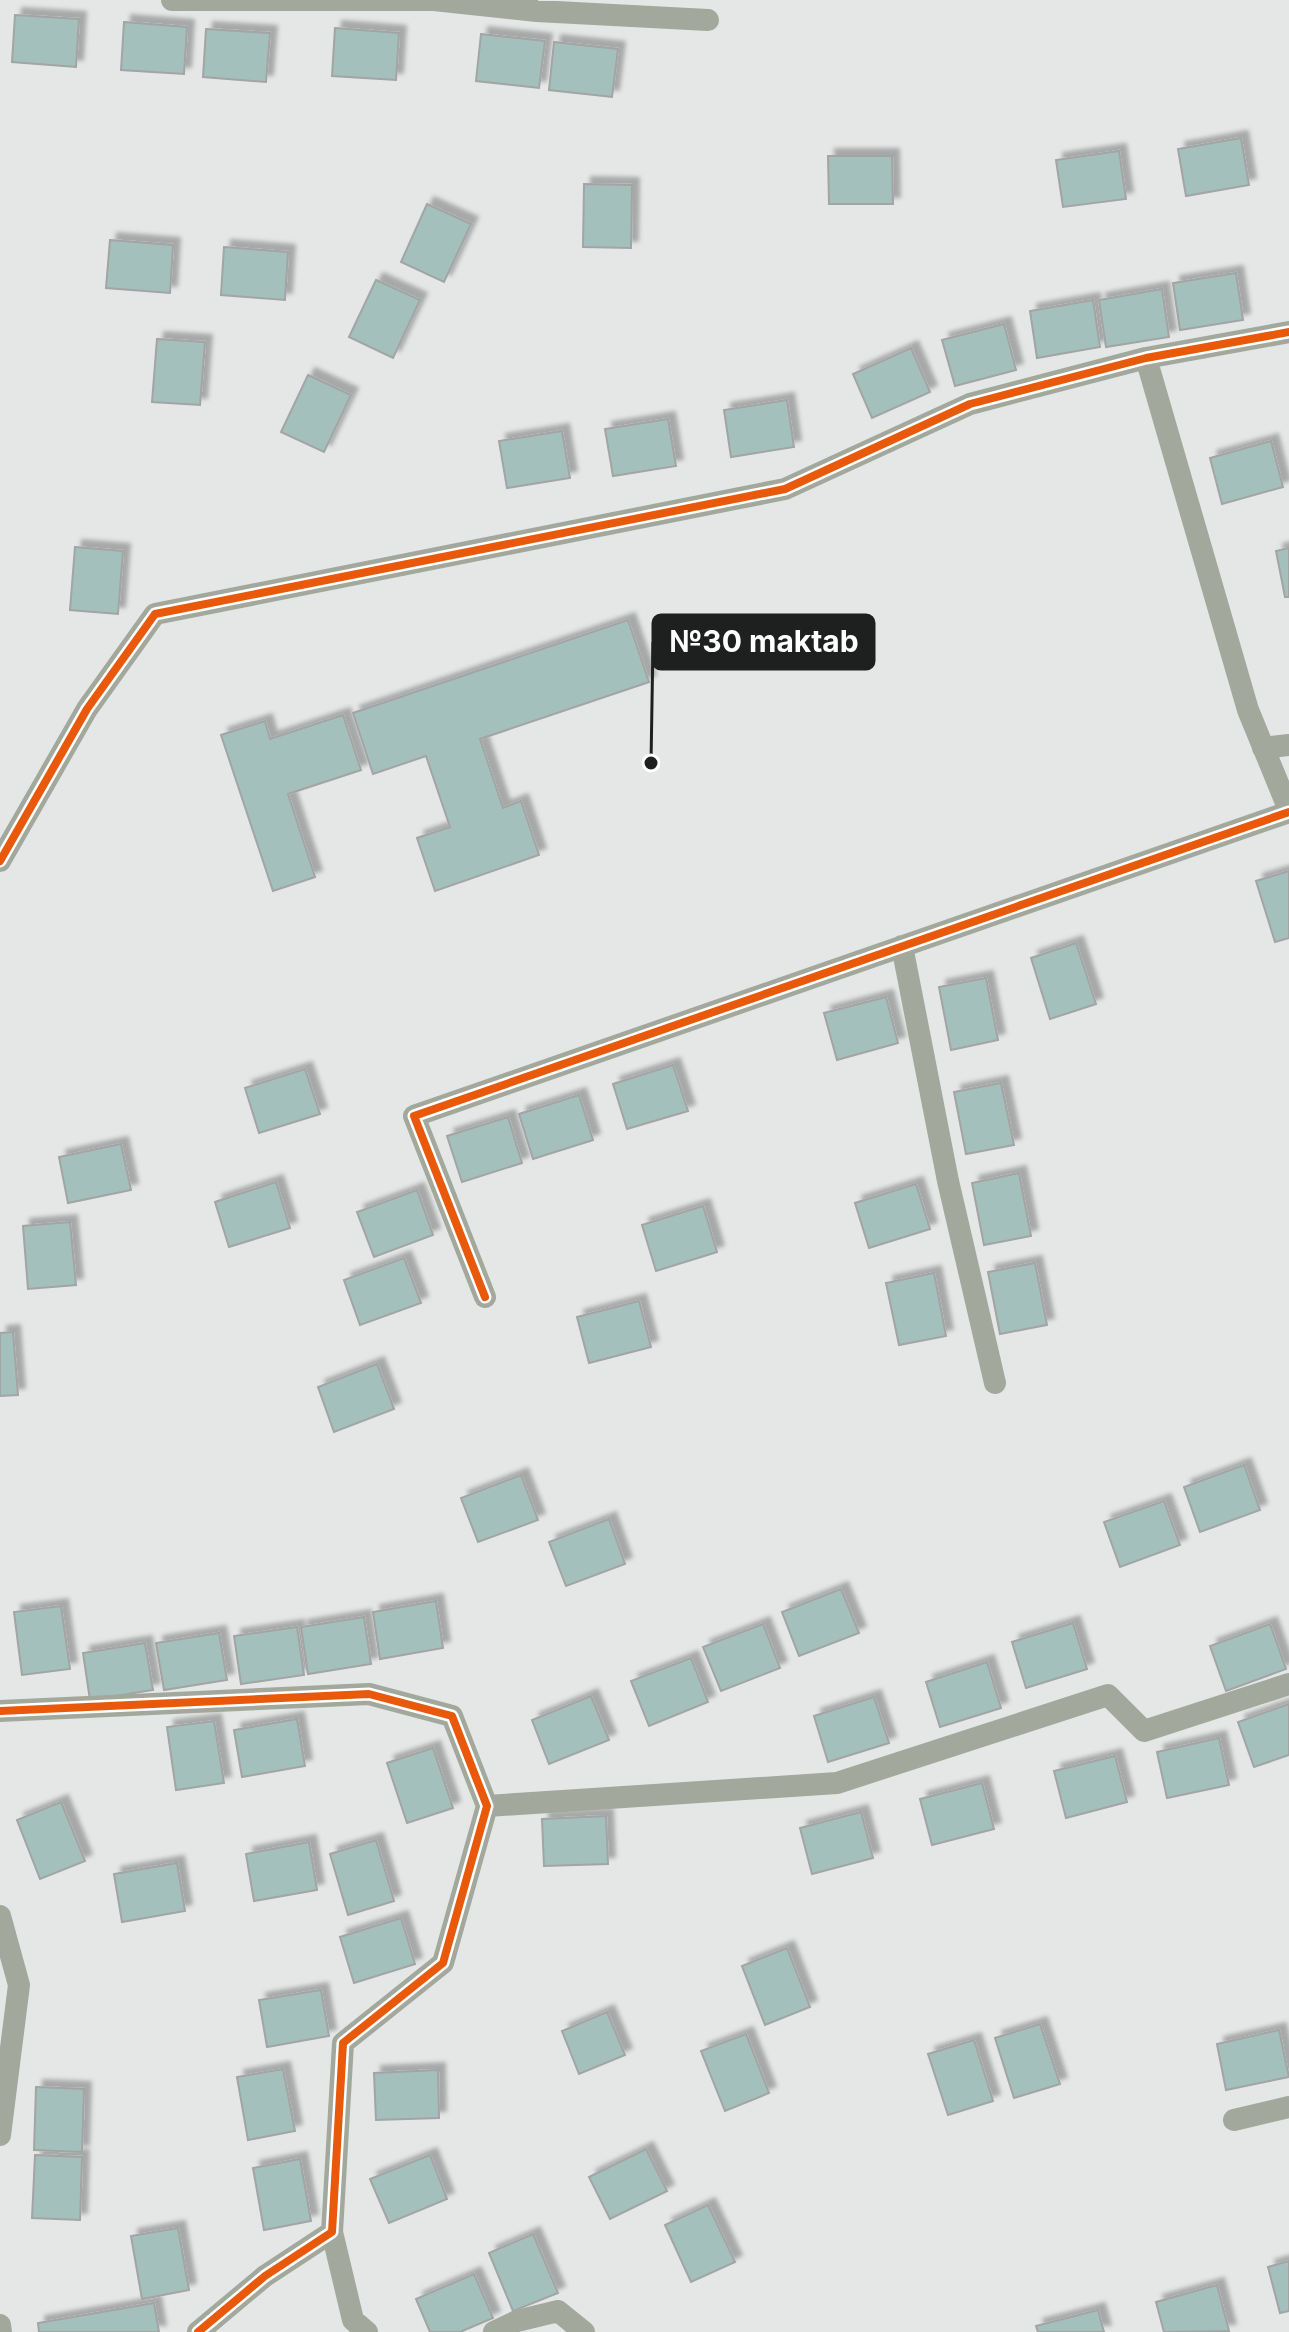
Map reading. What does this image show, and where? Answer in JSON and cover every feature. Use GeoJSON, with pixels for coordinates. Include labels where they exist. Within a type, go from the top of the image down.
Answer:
{"type":"FeatureCollection","features":[{"type":"Feature","properties":{"kind":"street"},"geometry":{"type":"LineString","coordinates":[[172,0],[434,0],[537,5],[708,20]]}},
{"type":"Feature","properties":{"kind":"street"},"geometry":{"type":"LineString","coordinates":[[0,861],[87,709],[155,614],[785,489],[970,404],[1146,358],[1289,332]]}},
{"type":"Feature","properties":{"kind":"street"},"geometry":{"type":"LineString","coordinates":[[485,1297],[414,1116],[1289,811],[1248,710],[1146,358]]}},
{"type":"Feature","properties":{"kind":"street"},"geometry":{"type":"LineString","coordinates":[[1263,748],[1289,745]]}},
{"type":"Feature","properties":{"kind":"street"},"geometry":{"type":"LineString","coordinates":[[902,946],[948,1181],[995,1383]]}},
{"type":"Feature","properties":{"kind":"street"},"geometry":{"type":"LineString","coordinates":[[487,1806],[837,1783],[1108,1695],[1144,1731],[1289,1684]]}},
{"type":"Feature","properties":{"kind":"street"},"geometry":{"type":"LineString","coordinates":[[0,1711],[369,1694],[452,1716],[487,1806],[443,1963],[343,2043],[332,2232],[353,2320],[367,2332]]}},
{"type":"Feature","properties":{"kind":"street"},"geometry":{"type":"LineString","coordinates":[[0,1916],[19,1985],[0,2135]]}},
{"type":"Feature","properties":{"kind":"street"},"geometry":{"type":"LineString","coordinates":[[1234,2120],[1289,2107]]}},
{"type":"Feature","properties":{"kind":"street"},"geometry":{"type":"LineString","coordinates":[[198,2332],[265,2276],[332,2232]]}},
{"type":"Feature","properties":{"kind":"street"},"geometry":{"type":"LineString","coordinates":[[494,2332],[517,2321],[558,2311],[584,2332]]}},
{"type":"Feature","properties":{"kind":"street"},"geometry":{"type":"LineString","coordinates":[[0,2325],[1,2332]]}},
{"type":"Feature","properties":{"kind":"building"},"geometry":{"type":"Polygon","coordinates":[[[15,15],[79,19],[76,67],[12,62],[15,15]]]}},
{"type":"Feature","properties":{"kind":"building"},"geometry":{"type":"Polygon","coordinates":[[[124,22],[187,27],[184,74],[121,70],[124,22]]]}},
{"type":"Feature","properties":{"kind":"building"},"geometry":{"type":"Polygon","coordinates":[[[335,28],[399,33],[396,80],[332,76],[335,28]]]}},
{"type":"Feature","properties":{"kind":"building"},"geometry":{"type":"Polygon","coordinates":[[[206,29],[270,33],[266,82],[203,77],[206,29]]]}},
{"type":"Feature","properties":{"kind":"building"},"geometry":{"type":"Polygon","coordinates":[[[481,34],[545,41],[539,88],[476,81],[481,34]]]}},
{"type":"Feature","properties":{"kind":"building"},"geometry":{"type":"Polygon","coordinates":[[[554,42],[618,49],[612,97],[549,90],[554,42]]]}},
{"type":"Feature","properties":{"kind":"building"},"geometry":{"type":"Polygon","coordinates":[[[1241,138],[1249,185],[1186,196],[1178,149],[1241,138]]]}},
{"type":"Feature","properties":{"kind":"building"},"geometry":{"type":"Polygon","coordinates":[[[1119,151],[1126,199],[1063,207],[1056,160],[1119,151]]]}},
{"type":"Feature","properties":{"kind":"building"},"geometry":{"type":"Polygon","coordinates":[[[828,156],[892,156],[893,204],[829,204],[828,156]]]}},
{"type":"Feature","properties":{"kind":"building"},"geometry":{"type":"Polygon","coordinates":[[[584,184],[632,185],[631,248],[583,247],[584,184]]]}},
{"type":"Feature","properties":{"kind":"building"},"geometry":{"type":"Polygon","coordinates":[[[427,204],[471,224],[444,282],[401,262],[427,204]]]}},
{"type":"Feature","properties":{"kind":"building"},"geometry":{"type":"Polygon","coordinates":[[[110,240],[173,245],[170,293],[106,288],[110,240]]]}},
{"type":"Feature","properties":{"kind":"building"},"geometry":{"type":"Polygon","coordinates":[[[224,247],[288,252],[285,300],[221,295],[224,247]]]}},
{"type":"Feature","properties":{"kind":"building"},"geometry":{"type":"Polygon","coordinates":[[[1236,273],[1243,320],[1180,330],[1173,283],[1236,273]]]}},
{"type":"Feature","properties":{"kind":"building"},"geometry":{"type":"Polygon","coordinates":[[[376,280],[420,300],[393,358],[349,337],[376,280]]]}},
{"type":"Feature","properties":{"kind":"building"},"geometry":{"type":"Polygon","coordinates":[[[1162,289],[1169,337],[1106,347],[1099,300],[1162,289]]]}},
{"type":"Feature","properties":{"kind":"building"},"geometry":{"type":"Polygon","coordinates":[[[1093,300],[1100,347],[1037,358],[1030,311],[1093,300]]]}},
{"type":"Feature","properties":{"kind":"building"},"geometry":{"type":"Polygon","coordinates":[[[1004,324],[1016,370],[955,386],[942,340],[1004,324]]]}},
{"type":"Feature","properties":{"kind":"building"},"geometry":{"type":"Polygon","coordinates":[[[157,339],[205,342],[200,405],[152,402],[157,339]]]}},
{"type":"Feature","properties":{"kind":"building"},"geometry":{"type":"Polygon","coordinates":[[[911,348],[930,392],[872,418],[853,374],[911,348]]]}},
{"type":"Feature","properties":{"kind":"building"},"geometry":{"type":"Polygon","coordinates":[[[308,375],[351,395],[324,452],[281,432],[308,375]]]}},
{"type":"Feature","properties":{"kind":"building"},"geometry":{"type":"Polygon","coordinates":[[[787,400],[794,447],[731,457],[724,410],[787,400]]]}},
{"type":"Feature","properties":{"kind":"building"},"geometry":{"type":"Polygon","coordinates":[[[668,419],[676,466],[613,476],[605,429],[668,419]]]}},
{"type":"Feature","properties":{"kind":"building"},"geometry":{"type":"Polygon","coordinates":[[[562,431],[570,478],[507,488],[499,441],[562,431]]]}},
{"type":"Feature","properties":{"kind":"building"},"geometry":{"type":"Polygon","coordinates":[[[1271,441],[1283,487],[1222,504],[1210,458],[1271,441]]]}},
{"type":"Feature","properties":{"kind":"building"},"geometry":{"type":"Polygon","coordinates":[[[75,547],[123,551],[118,614],[70,610],[75,547]]]}},
{"type":"Feature","properties":{"kind":"building"},"geometry":{"type":"Polygon","coordinates":[[[1289,548],[1289,597],[1285,597],[1276,551],[1289,548]]]}},
{"type":"Feature","properties":{"kind":"building"},"geometry":{"type":"Polygon","coordinates":[[[628,620],[649,682],[480,739],[503,808],[521,801],[539,855],[435,891],[417,838],[450,827],[426,756],[373,774],[353,713],[628,620]]]}},
{"type":"Feature","properties":{"kind":"building"},"geometry":{"type":"Polygon","coordinates":[[[343,715],[361,770],[288,794],[315,877],[273,891],[221,735],[265,721],[270,739],[343,715]]]}},
{"type":"Feature","properties":{"kind":"building"},"geometry":{"type":"Polygon","coordinates":[[[1289,871],[1289,938],[1275,942],[1256,881],[1289,871]]]}},
{"type":"Feature","properties":{"kind":"building"},"geometry":{"type":"Polygon","coordinates":[[[1076,943],[1096,1004],[1050,1019],[1031,958],[1076,943]]]}},
{"type":"Feature","properties":{"kind":"building"},"geometry":{"type":"Polygon","coordinates":[[[986,978],[998,1040],[951,1050],[939,987],[986,978]]]}},
{"type":"Feature","properties":{"kind":"building"},"geometry":{"type":"Polygon","coordinates":[[[886,997],[898,1043],[837,1060],[824,1013],[886,997]]]}},
{"type":"Feature","properties":{"kind":"building"},"geometry":{"type":"Polygon","coordinates":[[[673,1065],[688,1111],[627,1129],[613,1084],[673,1065]]]}},
{"type":"Feature","properties":{"kind":"building"},"geometry":{"type":"Polygon","coordinates":[[[305,1069],[320,1114],[259,1133],[245,1088],[305,1069]]]}},
{"type":"Feature","properties":{"kind":"building"},"geometry":{"type":"Polygon","coordinates":[[[1001,1083],[1014,1145],[966,1154],[954,1092],[1001,1083]]]}},
{"type":"Feature","properties":{"kind":"building"},"geometry":{"type":"Polygon","coordinates":[[[579,1095],[593,1140],[533,1159],[519,1114],[579,1095]]]}},
{"type":"Feature","properties":{"kind":"building"},"geometry":{"type":"Polygon","coordinates":[[[508,1117],[522,1163],[462,1182],[447,1136],[508,1117]]]}},
{"type":"Feature","properties":{"kind":"building"},"geometry":{"type":"Polygon","coordinates":[[[121,1144],[131,1190],[68,1203],[59,1157],[121,1144]]]}},
{"type":"Feature","properties":{"kind":"building"},"geometry":{"type":"Polygon","coordinates":[[[1019,1173],[1031,1236],[984,1245],[972,1183],[1019,1173]]]}},
{"type":"Feature","properties":{"kind":"building"},"geometry":{"type":"Polygon","coordinates":[[[276,1182],[290,1228],[229,1247],[215,1202],[276,1182]]]}},
{"type":"Feature","properties":{"kind":"building"},"geometry":{"type":"Polygon","coordinates":[[[916,1184],[930,1229],[869,1248],[855,1203],[916,1184]]]}},
{"type":"Feature","properties":{"kind":"building"},"geometry":{"type":"Polygon","coordinates":[[[417,1190],[433,1235],[374,1257],[357,1212],[417,1190]]]}},
{"type":"Feature","properties":{"kind":"building"},"geometry":{"type":"Polygon","coordinates":[[[703,1206],[717,1252],[656,1271],[642,1225],[703,1206]]]}},
{"type":"Feature","properties":{"kind":"building"},"geometry":{"type":"Polygon","coordinates":[[[70,1222],[76,1285],[28,1289],[23,1226],[70,1222]]]}},
{"type":"Feature","properties":{"kind":"building"},"geometry":{"type":"Polygon","coordinates":[[[404,1258],[421,1303],[360,1325],[344,1280],[404,1258]]]}},
{"type":"Feature","properties":{"kind":"building"},"geometry":{"type":"Polygon","coordinates":[[[1035,1263],[1047,1325],[1000,1334],[988,1272],[1035,1263]]]}},
{"type":"Feature","properties":{"kind":"building"},"geometry":{"type":"Polygon","coordinates":[[[934,1273],[946,1336],[899,1345],[886,1283],[934,1273]]]}},
{"type":"Feature","properties":{"kind":"building"},"geometry":{"type":"Polygon","coordinates":[[[639,1301],[651,1347],[589,1363],[577,1317],[639,1301]]]}},
{"type":"Feature","properties":{"kind":"building"},"geometry":{"type":"Polygon","coordinates":[[[13,1332],[18,1395],[0,1396],[0,1333],[13,1332]]]}},
{"type":"Feature","properties":{"kind":"building"},"geometry":{"type":"Polygon","coordinates":[[[377,1364],[394,1409],[334,1432],[318,1387],[377,1364]]]}},
{"type":"Feature","properties":{"kind":"building"},"geometry":{"type":"Polygon","coordinates":[[[1244,1465],[1260,1510],[1200,1532],[1184,1487],[1244,1465]]]}},
{"type":"Feature","properties":{"kind":"building"},"geometry":{"type":"Polygon","coordinates":[[[521,1475],[538,1520],[478,1542],[461,1498],[521,1475]]]}},
{"type":"Feature","properties":{"kind":"building"},"geometry":{"type":"Polygon","coordinates":[[[1164,1501],[1180,1545],[1120,1567],[1104,1522],[1164,1501]]]}},
{"type":"Feature","properties":{"kind":"building"},"geometry":{"type":"Polygon","coordinates":[[[609,1519],[625,1564],[566,1586],[549,1542],[609,1519]]]}},
{"type":"Feature","properties":{"kind":"building"},"geometry":{"type":"Polygon","coordinates":[[[841,1589],[859,1633],[799,1656],[782,1612],[841,1589]]]}},
{"type":"Feature","properties":{"kind":"building"},"geometry":{"type":"Polygon","coordinates":[[[436,1601],[443,1648],[380,1659],[373,1612],[436,1601]]]}},
{"type":"Feature","properties":{"kind":"building"},"geometry":{"type":"Polygon","coordinates":[[[61,1606],[70,1669],[22,1675],[14,1612],[61,1606]]]}},
{"type":"Feature","properties":{"kind":"building"},"geometry":{"type":"Polygon","coordinates":[[[364,1617],[371,1664],[308,1674],[301,1627],[364,1617]]]}},
{"type":"Feature","properties":{"kind":"building"},"geometry":{"type":"Polygon","coordinates":[[[1073,1623],[1087,1669],[1026,1688],[1012,1642],[1073,1623]]]}},
{"type":"Feature","properties":{"kind":"building"},"geometry":{"type":"Polygon","coordinates":[[[763,1624],[780,1668],[721,1691],[703,1647],[763,1624]]]}},
{"type":"Feature","properties":{"kind":"building"},"geometry":{"type":"Polygon","coordinates":[[[1270,1624],[1286,1669],[1226,1691],[1210,1646],[1270,1624]]]}},
{"type":"Feature","properties":{"kind":"building"},"geometry":{"type":"Polygon","coordinates":[[[297,1627],[304,1675],[241,1684],[234,1636],[297,1627]]]}},
{"type":"Feature","properties":{"kind":"building"},"geometry":{"type":"Polygon","coordinates":[[[219,1633],[227,1680],[164,1690],[156,1643],[219,1633]]]}},
{"type":"Feature","properties":{"kind":"building"},"geometry":{"type":"Polygon","coordinates":[[[145,1643],[153,1690],[90,1700],[83,1653],[145,1643]]]}},
{"type":"Feature","properties":{"kind":"building"},"geometry":{"type":"Polygon","coordinates":[[[691,1658],[708,1702],[649,1726],[631,1681],[691,1658]]]}},
{"type":"Feature","properties":{"kind":"building"},"geometry":{"type":"Polygon","coordinates":[[[987,1662],[1001,1708],[940,1727],[926,1682],[987,1662]]]}},
{"type":"Feature","properties":{"kind":"building"},"geometry":{"type":"Polygon","coordinates":[[[591,1696],[609,1740],[549,1764],[532,1720],[591,1696]]]}},
{"type":"Feature","properties":{"kind":"building"},"geometry":{"type":"Polygon","coordinates":[[[874,1697],[889,1743],[828,1762],[814,1716],[874,1697]]]}},
{"type":"Feature","properties":{"kind":"building"},"geometry":{"type":"Polygon","coordinates":[[[1289,1704],[1289,1755],[1254,1767],[1238,1722],[1289,1704]]]}},
{"type":"Feature","properties":{"kind":"building"},"geometry":{"type":"Polygon","coordinates":[[[297,1719],[305,1766],[242,1777],[234,1730],[297,1719]]]}},
{"type":"Feature","properties":{"kind":"building"},"geometry":{"type":"Polygon","coordinates":[[[214,1721],[224,1783],[176,1790],[167,1727],[214,1721]]]}},
{"type":"Feature","properties":{"kind":"building"},"geometry":{"type":"Polygon","coordinates":[[[1219,1738],[1229,1785],[1167,1798],[1157,1752],[1219,1738]]]}},
{"type":"Feature","properties":{"kind":"building"},"geometry":{"type":"Polygon","coordinates":[[[433,1748],[453,1808],[407,1823],[387,1763],[433,1748]]]}},
{"type":"Feature","properties":{"kind":"building"},"geometry":{"type":"Polygon","coordinates":[[[1115,1756],[1127,1802],[1066,1818],[1054,1771],[1115,1756]]]}},
{"type":"Feature","properties":{"kind":"building"},"geometry":{"type":"Polygon","coordinates":[[[982,1783],[994,1829],[932,1845],[920,1799],[982,1783]]]}},
{"type":"Feature","properties":{"kind":"building"},"geometry":{"type":"Polygon","coordinates":[[[61,1802],[85,1861],[40,1879],[17,1820],[61,1802]]]}},
{"type":"Feature","properties":{"kind":"building"},"geometry":{"type":"Polygon","coordinates":[[[861,1812],[873,1858],[812,1874],[800,1828],[861,1812]]]}},
{"type":"Feature","properties":{"kind":"building"},"geometry":{"type":"Polygon","coordinates":[[[606,1816],[608,1864],[544,1866],[542,1819],[606,1816]]]}},
{"type":"Feature","properties":{"kind":"building"},"geometry":{"type":"Polygon","coordinates":[[[376,1840],[394,1901],[348,1915],[330,1854],[376,1840]]]}},
{"type":"Feature","properties":{"kind":"building"},"geometry":{"type":"Polygon","coordinates":[[[309,1842],[317,1890],[254,1901],[246,1854],[309,1842]]]}},
{"type":"Feature","properties":{"kind":"building"},"geometry":{"type":"Polygon","coordinates":[[[177,1863],[185,1911],[122,1922],[114,1874],[177,1863]]]}},
{"type":"Feature","properties":{"kind":"building"},"geometry":{"type":"Polygon","coordinates":[[[401,1918],[415,1964],[354,1983],[340,1937],[401,1918]]]}},
{"type":"Feature","properties":{"kind":"building"},"geometry":{"type":"Polygon","coordinates":[[[787,1948],[810,2007],[765,2025],[742,1966],[787,1948]]]}},
{"type":"Feature","properties":{"kind":"building"},"geometry":{"type":"Polygon","coordinates":[[[321,1990],[329,2036],[267,2047],[259,2000],[321,1990]]]}},
{"type":"Feature","properties":{"kind":"building"},"geometry":{"type":"Polygon","coordinates":[[[607,2012],[625,2055],[579,2074],[562,2031],[607,2012]]]}},
{"type":"Feature","properties":{"kind":"building"},"geometry":{"type":"Polygon","coordinates":[[[1040,2024],[1060,2084],[1014,2098],[995,2038],[1040,2024]]]}},
{"type":"Feature","properties":{"kind":"building"},"geometry":{"type":"Polygon","coordinates":[[[1279,2030],[1289,2077],[1226,2090],[1217,2044],[1279,2030]]]}},
{"type":"Feature","properties":{"kind":"building"},"geometry":{"type":"Polygon","coordinates":[[[746,2034],[769,2093],[725,2111],[701,2051],[746,2034]]]}},
{"type":"Feature","properties":{"kind":"building"},"geometry":{"type":"Polygon","coordinates":[[[974,2040],[993,2101],[948,2115],[928,2054],[974,2040]]]}},
{"type":"Feature","properties":{"kind":"building"},"geometry":{"type":"Polygon","coordinates":[[[283,2069],[295,2131],[248,2140],[237,2077],[283,2069]]]}},
{"type":"Feature","properties":{"kind":"building"},"geometry":{"type":"Polygon","coordinates":[[[438,2070],[439,2118],[376,2120],[374,2073],[438,2070]]]}},
{"type":"Feature","properties":{"kind":"building"},"geometry":{"type":"Polygon","coordinates":[[[36,2087],[84,2089],[82,2152],[34,2150],[36,2087]]]}},
{"type":"Feature","properties":{"kind":"building"},"geometry":{"type":"Polygon","coordinates":[[[646,2149],[667,2191],[610,2219],[589,2177],[646,2149]]]}},
{"type":"Feature","properties":{"kind":"building"},"geometry":{"type":"Polygon","coordinates":[[[35,2155],[82,2157],[80,2220],[32,2218],[35,2155]]]}},
{"type":"Feature","properties":{"kind":"building"},"geometry":{"type":"Polygon","coordinates":[[[430,2155],[447,2199],[389,2223],[370,2179],[430,2155]]]}},
{"type":"Feature","properties":{"kind":"building"},"geometry":{"type":"Polygon","coordinates":[[[300,2159],[311,2221],[264,2230],[253,2168],[300,2159]]]}},
{"type":"Feature","properties":{"kind":"building"},"geometry":{"type":"Polygon","coordinates":[[[708,2205],[735,2262],[691,2282],[665,2225],[708,2205]]]}},
{"type":"Feature","properties":{"kind":"building"},"geometry":{"type":"Polygon","coordinates":[[[178,2228],[189,2290],[142,2299],[131,2236],[178,2228]]]}},
{"type":"Feature","properties":{"kind":"building"},"geometry":{"type":"Polygon","coordinates":[[[533,2234],[558,2293],[513,2311],[489,2253],[533,2234]]]}},
{"type":"Feature","properties":{"kind":"building"},"geometry":{"type":"Polygon","coordinates":[[[1289,2261],[1289,2311],[1280,2313],[1268,2267],[1289,2261]]]}},
{"type":"Feature","properties":{"kind":"building"},"geometry":{"type":"Polygon","coordinates":[[[474,2274],[493,2318],[460,2332],[430,2332],[416,2299],[474,2274]]]}},
{"type":"Feature","properties":{"kind":"building"},"geometry":{"type":"Polygon","coordinates":[[[1217,2285],[1229,2331],[1164,2332],[1156,2302],[1217,2285]]]}},
{"type":"Feature","properties":{"kind":"building"},"geometry":{"type":"Polygon","coordinates":[[[154,2303],[159,2332],[39,2332],[38,2323],[154,2303]]]}},
{"type":"Feature","properties":{"kind":"building"},"geometry":{"type":"Polygon","coordinates":[[[1098,2310],[1104,2332],[1038,2332],[1036,2326],[1098,2310]]]}},
{"type":"Feature","properties":{"kind":"cycle path"},"geometry":{"type":"LineString","coordinates":[[0,861],[87,709],[155,614],[785,489],[970,404],[1146,358],[1289,332]]}},
{"type":"Feature","properties":{"kind":"cycle path"},"geometry":{"type":"LineString","coordinates":[[485,1297],[414,1116],[1289,812]]}},
{"type":"Feature","properties":{"kind":"cycle path"},"geometry":{"type":"LineString","coordinates":[[0,1711],[369,1694],[452,1716],[487,1806],[443,1963],[343,2043],[332,2232],[265,2276],[198,2332]]}},
{"type":"Feature","properties":{"kind":"place","name":"№30 maktab"},"geometry":{"type":"Point","coordinates":[651,763]}}]}
